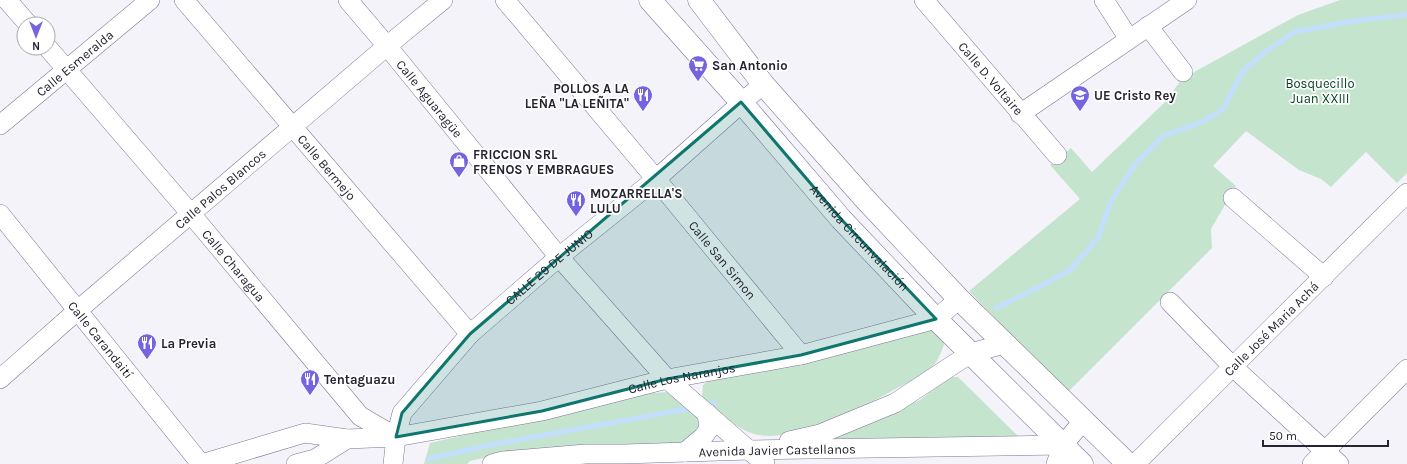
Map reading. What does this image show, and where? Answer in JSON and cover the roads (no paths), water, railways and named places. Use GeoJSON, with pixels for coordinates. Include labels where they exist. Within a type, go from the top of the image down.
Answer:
{"type":"FeatureCollection","features":[{"type":"Feature","properties":{"kind":"highway","name":"Avenida Circunvalación"},"geometry":{"type":"LineString","coordinates":[[650,0],[741,102],[841,219],[936,319],[971,353],[1059,454],[1082,464]]}},
{"type":"Feature","properties":{"kind":"highway"},"geometry":{"type":"LineString","coordinates":[[700,0],[763,84],[865,199],[959,299],[1128,464]]}},
{"type":"Feature","properties":{"kind":"street"},"geometry":{"type":"LineString","coordinates":[[7,0],[21,16]]}},
{"type":"Feature","properties":{"kind":"street","name":"Calle Esmeralda"},"geometry":{"type":"LineString","coordinates":[[0,125],[150,0]]}},
{"type":"Feature","properties":{"kind":"street","name":"Calle Bermejo"},"geometry":{"type":"LineString","coordinates":[[184,0],[470,334]]}},
{"type":"Feature","properties":{"kind":"street","name":"Calle Aguaragüe"},"geometry":{"type":"LineString","coordinates":[[348,0],[559,257],[667,379],[765,464]]}},
{"type":"Feature","properties":{"kind":"street","name":"Calle Palos Blancos"},"geometry":{"type":"LineString","coordinates":[[0,380],[78,310],[443,0]]}},
{"type":"Feature","properties":{"kind":"street","name":"Calle San Simon"},"geometry":{"type":"LineString","coordinates":[[505,0],[656,179],[801,355]]}},
{"type":"Feature","properties":{"kind":"street","name":"Calle D. Voltaire"},"geometry":{"type":"LineString","coordinates":[[924,0],[1057,156]]}},
{"type":"Feature","properties":{"kind":"street"},"geometry":{"type":"LineString","coordinates":[[1104,0],[1129,39]]}},
{"type":"Feature","properties":{"kind":"street"},"geometry":{"type":"LineString","coordinates":[[1020,114],[1187,0]]}},
{"type":"Feature","properties":{"kind":"street"},"geometry":{"type":"LineString","coordinates":[[1148,26],[1183,72]]}},
{"type":"Feature","properties":{"kind":"street","name":"Calle Charagua"},"geometry":{"type":"LineString","coordinates":[[55,56],[191,214],[360,416],[396,436]]}},
{"type":"Feature","properties":{"kind":"street","name":"CALLE 29 DE JUNIO"},"geometry":{"type":"LineString","coordinates":[[394,464],[396,436],[402,413],[470,334],[559,257],[656,179],[763,84]]}},
{"type":"Feature","properties":{"kind":"street","name":"Calle José Maria Achá"},"geometry":{"type":"LineString","coordinates":[[1135,464],[1407,193]]}},
{"type":"Feature","properties":{"kind":"street"},"geometry":{"type":"LineString","coordinates":[[1233,198],[1324,277]]}},
{"type":"Feature","properties":{"kind":"street","name":"Calle Carandaití"},"geometry":{"type":"LineString","coordinates":[[0,214],[201,464]]}},
{"type":"Feature","properties":{"kind":"street","name":"Calle Los Naranjos"},"geometry":{"type":"LineString","coordinates":[[396,436],[542,411],[667,379],[801,355],[936,319],[959,299]]}},
{"type":"Feature","properties":{"kind":"street"},"geometry":{"type":"LineString","coordinates":[[1170,302],[1233,367],[1332,457]]}},
{"type":"Feature","properties":{"kind":"street"},"geometry":{"type":"LineString","coordinates":[[750,450],[820,434],[895,403],[971,353],[1004,344]]}},
{"type":"Feature","properties":{"kind":"street"},"geometry":{"type":"LineString","coordinates":[[1312,464],[1332,457],[1407,369]]}},
{"type":"Feature","properties":{"kind":"street"},"geometry":{"type":"LineString","coordinates":[[685,452],[703,437],[708,428],[700,408]]}},
{"type":"Feature","properties":{"kind":"street"},"geometry":{"type":"LineString","coordinates":[[1059,454],[1083,421]]}},
{"type":"Feature","properties":{"kind":"street"},"geometry":{"type":"LineString","coordinates":[[201,464],[306,434],[346,439],[396,436]]}},
{"type":"Feature","properties":{"kind":"street"},"geometry":{"type":"LineString","coordinates":[[296,464],[315,459],[346,439]]}},
{"type":"Feature","properties":{"kind":"street","name":"Avenida Javier Castellanos"},"geometry":{"type":"LineString","coordinates":[[500,463],[586,454],[623,459],[685,452],[750,450],[1059,454]]}},
{"type":"Feature","properties":{"kind":"waterway"},"geometry":{"type":"LineString","coordinates":[[996,308],[1043,285],[1071,269],[1098,238],[1111,201],[1136,163],[1163,136],[1202,122],[1223,109],[1243,71],[1264,53],[1294,32],[1359,20],[1407,15]]}},
{"type":"Feature","properties":{"kind":"waterway"},"geometry":{"type":"LineString","coordinates":[[704,406],[714,403]]}},
{"type":"Feature","properties":{"kind":"waterway"},"geometry":{"type":"LineString","coordinates":[[428,459],[490,445],[692,408]]}},
{"type":"Feature","properties":{"kind":"place","name":"San Antonio"},"geometry":{"type":"Point","coordinates":[698,82]}},
{"type":"Feature","properties":{"kind":"place","name":"POLLOS A LA LEÑA \"LA LEÑITA\""},"geometry":{"type":"Point","coordinates":[643,112]}},
{"type":"Feature","properties":{"kind":"place","name":"UE Cristo Rey"},"geometry":{"type":"Point","coordinates":[1080,112]}},
{"type":"Feature","properties":{"kind":"place","name":"FRICCION SRL FRENOS Y EMBRAGUES"},"geometry":{"type":"Point","coordinates":[459,178]}},
{"type":"Feature","properties":{"kind":"place","name":"MOZARRELLA'S LULU"},"geometry":{"type":"Point","coordinates":[576,217]}},
{"type":"Feature","properties":{"kind":"place","name":"La Previa"},"geometry":{"type":"Point","coordinates":[147,360]}},
{"type":"Feature","properties":{"kind":"place","name":"Tentaguazu"},"geometry":{"type":"Point","coordinates":[310,396]}},
{"type":"Feature","properties":{"kind":"park label","name":"Bosquecillo Juan XXIII"},"geometry":{"type":"Point","coordinates":[1320,90]}}]}
